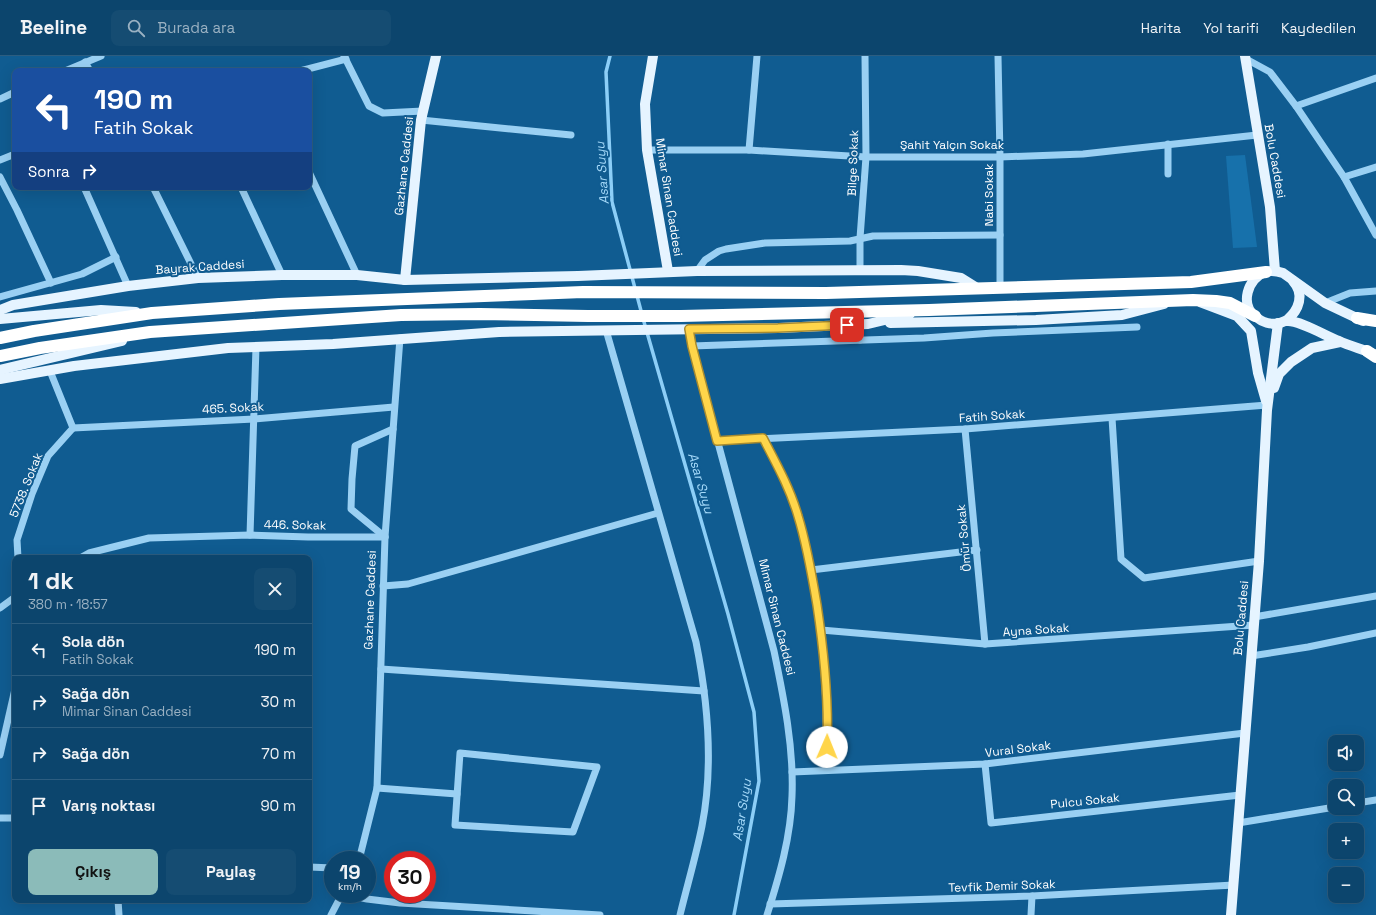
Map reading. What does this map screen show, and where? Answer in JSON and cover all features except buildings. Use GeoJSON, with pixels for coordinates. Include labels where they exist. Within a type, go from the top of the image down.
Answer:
{"type":"FeatureCollection","features":[{"type":"Feature","properties":{"kind":"highway"},"geometry":{"type":"LineString","coordinates":[[0,338],[34,331],[152,313],[287,304],[583,292],[826,293],[1192,282],[1270,271]]}},
{"type":"Feature","properties":{"kind":"highway"},"geometry":{"type":"LineString","coordinates":[[0,356],[40,348],[154,331],[401,315],[480,314],[680,316],[929,310],[1193,300],[1230,303],[1255,316]]}},
{"type":"Feature","properties":{"kind":"highway"},"geometry":{"type":"LineString","coordinates":[[1357,318],[1376,321]]}},
{"type":"Feature","properties":{"kind":"main road","name":"Gazhane Caddesi"},"geometry":{"type":"LineString","coordinates":[[405,280],[422,116],[436,56]]}},
{"type":"Feature","properties":{"kind":"main road","name":"Mimar Sinan Caddesi"},"geometry":{"type":"LineString","coordinates":[[653,56],[645,104],[646,150],[668,272]]}},
{"type":"Feature","properties":{"kind":"main road","name":"Bolu Caddesi"},"geometry":{"type":"LineString","coordinates":[[1245,58],[1270,207],[1270,271]]}},
{"type":"Feature","properties":{"kind":"main road","name":"Bayrak Caddesi"},"geometry":{"type":"LineString","coordinates":[[0,310],[13,304],[128,286],[198,278],[282,275],[357,275],[405,280],[578,276],[697,271],[901,270],[961,278],[976,288]]}},
{"type":"Feature","properties":{"kind":"main road"},"geometry":{"type":"LineString","coordinates":[[1373,354],[1340,342],[1306,326],[1283,322],[1267,323],[1255,316],[1249,309],[1247,291],[1251,282],[1258,276],[1270,271],[1283,273],[1325,303],[1376,326]]}},
{"type":"Feature","properties":{"kind":"main road"},"geometry":{"type":"LineString","coordinates":[[1283,322],[1294,315],[1300,300],[1296,283],[1290,277]]}},
{"type":"Feature","properties":{"kind":"main road"},"geometry":{"type":"LineString","coordinates":[[0,379],[74,366],[228,348],[333,344],[499,332],[778,328],[864,324],[1036,320],[1122,315],[1180,300]]}},
{"type":"Feature","properties":{"kind":"main road"},"geometry":{"type":"LineString","coordinates":[[1193,300],[1237,316],[1251,331],[1258,373],[1267,405]]}},
{"type":"Feature","properties":{"kind":"main road"},"geometry":{"type":"LineString","coordinates":[[0,319],[101,310],[152,313]]}},
{"type":"Feature","properties":{"kind":"main road"},"geometry":{"type":"LineString","coordinates":[[864,324],[929,310]]}},
{"type":"Feature","properties":{"kind":"main road","name":"Bolu Caddesi"},"geometry":{"type":"LineString","coordinates":[[1231,915],[1259,561],[1267,405],[1283,322]]}},
{"type":"Feature","properties":{"kind":"main road"},"geometry":{"type":"LineString","coordinates":[[0,370],[3,368],[116,342],[154,331]]}},
{"type":"Feature","properties":{"kind":"main road"},"geometry":{"type":"LineString","coordinates":[[1267,405],[1279,374],[1291,362],[1312,348],[1340,342]]}},
{"type":"Feature","properties":{"kind":"street"},"geometry":{"type":"LineString","coordinates":[[72,68],[101,56]]}},
{"type":"Feature","properties":{"kind":"street"},"geometry":{"type":"LineString","coordinates":[[749,150],[757,56]]}},
{"type":"Feature","properties":{"kind":"street","name":"Bilge Sokak"},"geometry":{"type":"LineString","coordinates":[[860,270],[860,238],[866,157],[865,56]]}},
{"type":"Feature","properties":{"kind":"street","name":"Nabi Sokak"},"geometry":{"type":"LineString","coordinates":[[998,56],[1000,287]]}},
{"type":"Feature","properties":{"kind":"street"},"geometry":{"type":"LineString","coordinates":[[310,68],[345,58],[369,106],[383,114],[422,116],[571,135]]}},
{"type":"Feature","properties":{"kind":"street"},"geometry":{"type":"LineString","coordinates":[[1245,58],[1270,72],[1296,106],[1344,177],[1376,235]]}},
{"type":"Feature","properties":{"kind":"street"},"geometry":{"type":"LineString","coordinates":[[85,62],[88,68]]}},
{"type":"Feature","properties":{"kind":"street"},"geometry":{"type":"LineString","coordinates":[[1296,106],[1376,78]]}},
{"type":"Feature","properties":{"kind":"street"},"geometry":{"type":"LineString","coordinates":[[0,99],[12,93]]}},
{"type":"Feature","properties":{"kind":"street","name":"Şahit Yalçın Sokak"},"geometry":{"type":"LineString","coordinates":[[646,150],[749,150],[866,157],[1000,157],[1082,154],[1257,135]]}},
{"type":"Feature","properties":{"kind":"street"},"geometry":{"type":"LineString","coordinates":[[1168,144],[1168,174]]}},
{"type":"Feature","properties":{"kind":"street"},"geometry":{"type":"LineString","coordinates":[[0,160],[12,155]]}},
{"type":"Feature","properties":{"kind":"street"},"geometry":{"type":"LineString","coordinates":[[1344,177],[1376,167]]}},
{"type":"Feature","properties":{"kind":"street"},"geometry":{"type":"LineString","coordinates":[[0,177],[51,283]]}},
{"type":"Feature","properties":{"kind":"street"},"geometry":{"type":"LineString","coordinates":[[312,178],[357,275]]}},
{"type":"Feature","properties":{"kind":"street"},"geometry":{"type":"LineString","coordinates":[[85,190],[128,286]]}},
{"type":"Feature","properties":{"kind":"street"},"geometry":{"type":"LineString","coordinates":[[154,190],[198,278]]}},
{"type":"Feature","properties":{"kind":"street"},"geometry":{"type":"LineString","coordinates":[[242,190],[282,275]]}},
{"type":"Feature","properties":{"kind":"street"},"geometry":{"type":"LineString","coordinates":[[697,271],[712,255],[726,249],[765,243],[850,241],[873,236],[1000,235]]}},
{"type":"Feature","properties":{"kind":"street"},"geometry":{"type":"LineString","coordinates":[[0,297],[82,274],[116,257]]}},
{"type":"Feature","properties":{"kind":"street"},"geometry":{"type":"LineString","coordinates":[[1325,303],[1350,293],[1376,291]]}},
{"type":"Feature","properties":{"kind":"street"},"geometry":{"type":"LineString","coordinates":[[860,340],[864,324]]}},
{"type":"Feature","properties":{"kind":"street"},"geometry":{"type":"LineString","coordinates":[[692,346],[1137,327]]}},
{"type":"Feature","properties":{"kind":"street","name":"Mimar Sinan Caddesi"},"geometry":{"type":"LineString","coordinates":[[684,329],[692,346],[774,651],[783,695],[792,772],[792,797],[789,831],[781,867],[767,915]]}},
{"type":"Feature","properties":{"kind":"street"},"geometry":{"type":"LineString","coordinates":[[611,330],[658,513],[696,642],[704,690],[708,741],[708,771],[705,802],[702,826],[680,915]]}},
{"type":"Feature","properties":{"kind":"street","name":"Gazhane Caddesi"},"geometry":{"type":"LineString","coordinates":[[362,851],[377,788],[384,537],[400,338]]}},
{"type":"Feature","properties":{"kind":"street","name":"446. Sokak"},"geometry":{"type":"LineString","coordinates":[[256,347],[250,535],[384,537]]}},
{"type":"Feature","properties":{"kind":"street"},"geometry":{"type":"LineString","coordinates":[[50,371],[73,428]]}},
{"type":"Feature","properties":{"kind":"street","name":"Fatih Sokak"},"geometry":{"type":"LineString","coordinates":[[717,441],[966,429],[1267,405]]}},
{"type":"Feature","properties":{"kind":"street","name":"465. Sokak"},"geometry":{"type":"LineString","coordinates":[[73,428],[254,419],[394,407]]}},
{"type":"Feature","properties":{"kind":"street"},"geometry":{"type":"LineString","coordinates":[[1112,418],[1121,559],[1144,578],[1259,561]]}},
{"type":"Feature","properties":{"kind":"street","name":"5738. Sokak"},"geometry":{"type":"LineString","coordinates":[[18,555],[17,540],[32,494],[48,456],[73,428]]}},
{"type":"Feature","properties":{"kind":"street"},"geometry":{"type":"LineString","coordinates":[[384,537],[351,509],[352,479],[355,446],[393,429]]}},
{"type":"Feature","properties":{"kind":"street","name":"Ömür Sokak"},"geometry":{"type":"LineString","coordinates":[[966,429],[985,644]]}},
{"type":"Feature","properties":{"kind":"street"},"geometry":{"type":"LineString","coordinates":[[763,438],[779,468],[796,509],[812,570],[821,630],[827,695],[826,770]]}},
{"type":"Feature","properties":{"kind":"street"},"geometry":{"type":"LineString","coordinates":[[383,586],[408,584],[658,513]]}},
{"type":"Feature","properties":{"kind":"street"},"geometry":{"type":"LineString","coordinates":[[85,555],[149,538],[250,535]]}},
{"type":"Feature","properties":{"kind":"street"},"geometry":{"type":"LineString","coordinates":[[812,570],[977,550]]}},
{"type":"Feature","properties":{"kind":"street","name":"Ayna Sokak"},"geometry":{"type":"LineString","coordinates":[[821,630],[985,644],[1254,621],[1376,596]]}},
{"type":"Feature","properties":{"kind":"street"},"geometry":{"type":"LineString","coordinates":[[0,608],[12,599]]}},
{"type":"Feature","properties":{"kind":"street"},"geometry":{"type":"LineString","coordinates":[[1251,656],[1308,647],[1376,633]]}},
{"type":"Feature","properties":{"kind":"street"},"geometry":{"type":"LineString","coordinates":[[381,669],[704,690]]}},
{"type":"Feature","properties":{"kind":"street"},"geometry":{"type":"LineString","coordinates":[[0,755],[12,702]]}},
{"type":"Feature","properties":{"kind":"street","name":"Vural Sokak"},"geometry":{"type":"LineString","coordinates":[[792,772],[985,764],[1245,733]]}},
{"type":"Feature","properties":{"kind":"street"},"geometry":{"type":"LineString","coordinates":[[460,753],[597,767],[573,832],[455,825],[457,794],[460,753]]}},
{"type":"Feature","properties":{"kind":"street","name":"Pulcu Sokak"},"geometry":{"type":"LineString","coordinates":[[985,764],[991,823],[1240,795]]}},
{"type":"Feature","properties":{"kind":"street"},"geometry":{"type":"LineString","coordinates":[[377,788],[457,794]]}},
{"type":"Feature","properties":{"kind":"street"},"geometry":{"type":"LineString","coordinates":[[1364,802],[1376,800]]}},
{"type":"Feature","properties":{"kind":"street"},"geometry":{"type":"LineString","coordinates":[[1238,823],[1328,808]]}},
{"type":"Feature","properties":{"kind":"street"},"geometry":{"type":"LineString","coordinates":[[0,818],[12,818]]}},
{"type":"Feature","properties":{"kind":"street"},"geometry":{"type":"LineString","coordinates":[[312,866],[324,867]]}},
{"type":"Feature","properties":{"kind":"street","name":"Tevfik Demir Sokak"},"geometry":{"type":"LineString","coordinates":[[770,904],[1032,896],[1234,885]]}},
{"type":"Feature","properties":{"kind":"street"},"geometry":{"type":"LineString","coordinates":[[1031,915],[1032,896]]}},
{"type":"Feature","properties":{"kind":"street"},"geometry":{"type":"LineString","coordinates":[[376,900],[400,903],[600,915]]}},
{"type":"Feature","properties":{"kind":"street"},"geometry":{"type":"LineString","coordinates":[[118,903],[118,915]]}},
{"type":"Feature","properties":{"kind":"street"},"geometry":{"type":"LineString","coordinates":[[330,915],[337,903]]}},
{"type":"Feature","properties":{"kind":"shaded area"},"geometry":{"type":"Polygon","coordinates":[[[1245,155],[1257,247],[1233,248],[1226,156],[1245,155]]]}},
{"type":"Feature","properties":{"kind":"waterway","name":"Asar Suyu"},"geometry":{"type":"LineString","coordinates":[[610,56],[606,72],[612,202],[644,322],[728,614],[754,712],[759,781],[734,915]]}},
{"type":"Feature","properties":{"kind":"route"},"geometry":{"type":"LineString","coordinates":[[827,747],[827,695],[825,662],[812,570],[798,515],[779,468],[763,438],[717,441],[692,346],[689,329],[778,328],[847,325]]}}]}
